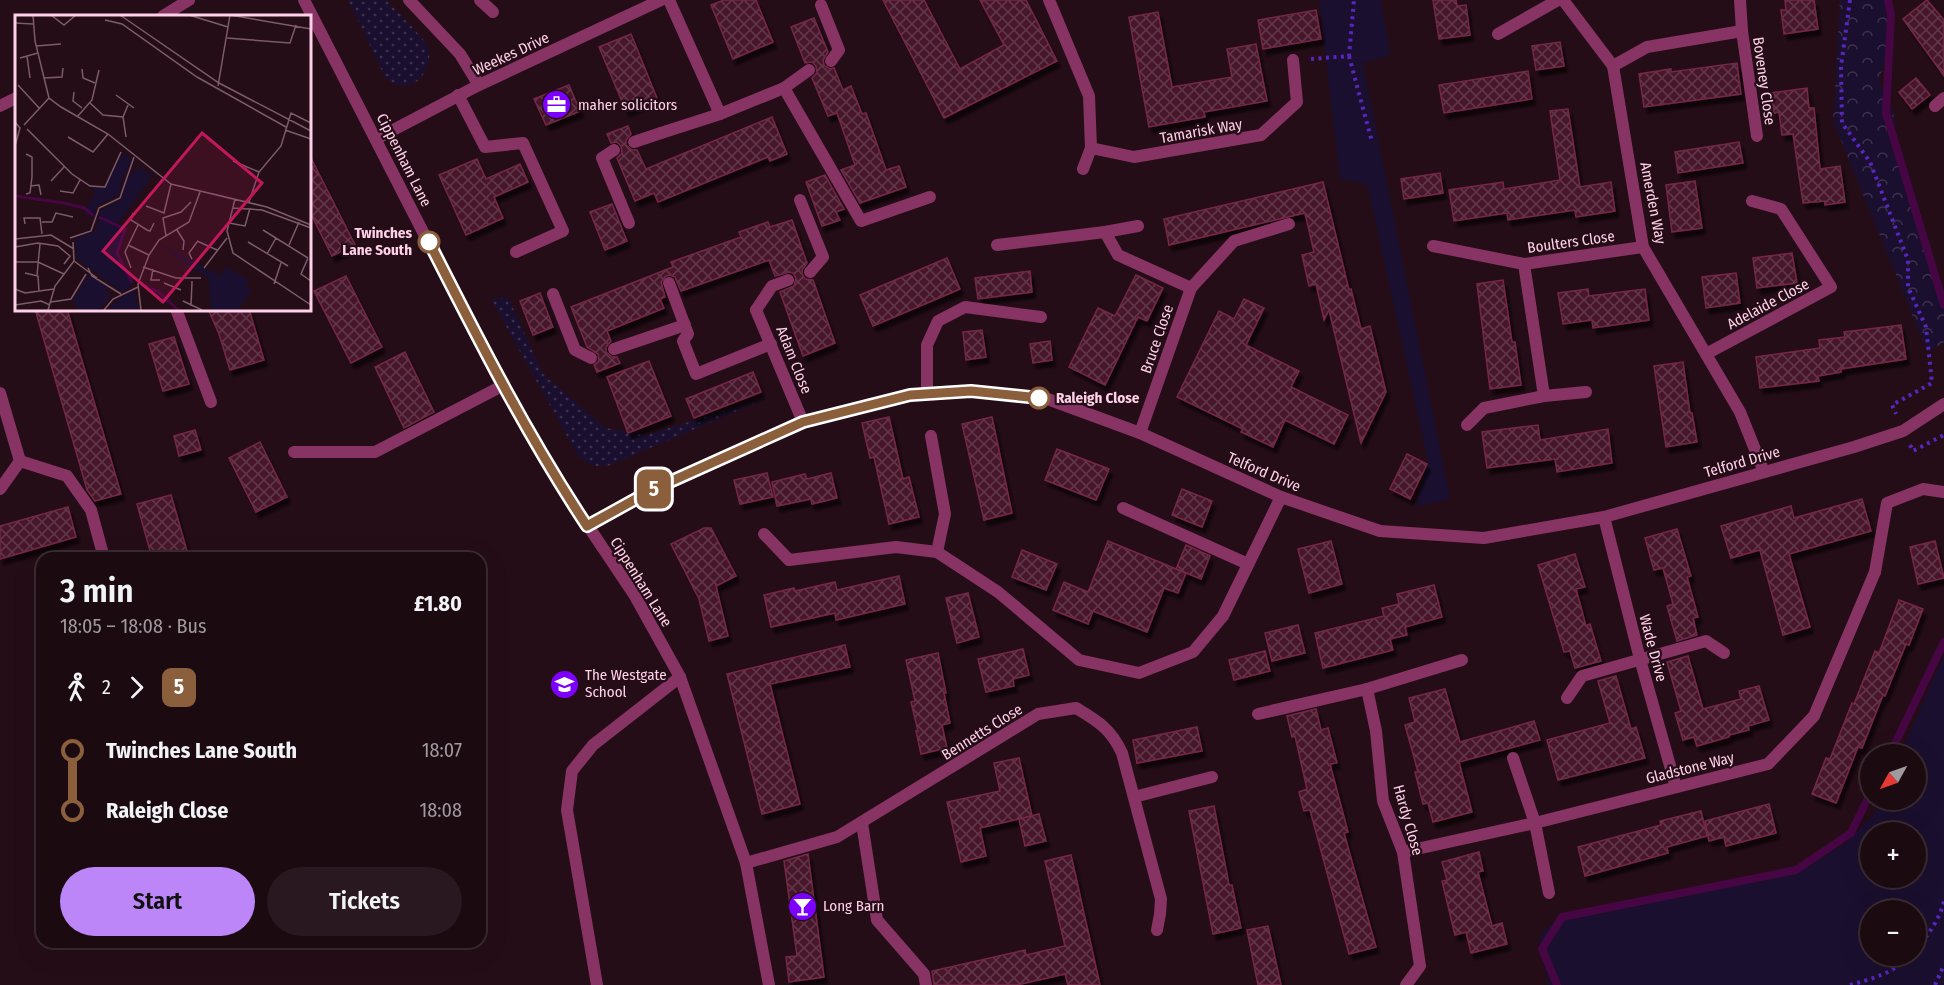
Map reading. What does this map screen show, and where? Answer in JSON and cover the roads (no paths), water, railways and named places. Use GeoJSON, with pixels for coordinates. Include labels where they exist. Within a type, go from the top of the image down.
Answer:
{"type":"FeatureCollection","features":[{"type":"Feature","properties":{"kind":"street"},"geometry":{"type":"LineString","coordinates":[[165,15],[189,0]]}},
{"type":"Feature","properties":{"kind":"street","name":"Cippenham Lane"},"geometry":{"type":"LineString","coordinates":[[304,0],[502,386],[560,484],[635,596],[680,677],[746,863],[769,985]]}},
{"type":"Feature","properties":{"kind":"street"},"geometry":{"type":"LineString","coordinates":[[409,0],[460,54],[479,85]]}},
{"type":"Feature","properties":{"kind":"street"},"geometry":{"type":"LineString","coordinates":[[480,0],[493,12]]}},
{"type":"Feature","properties":{"kind":"street"},"geometry":{"type":"LineString","coordinates":[[669,0],[720,114]]}},
{"type":"Feature","properties":{"kind":"street"},"geometry":{"type":"LineString","coordinates":[[1049,0],[1089,96],[1091,148],[1083,169]]}},
{"type":"Feature","properties":{"kind":"street"},"geometry":{"type":"LineString","coordinates":[[1498,34],[1558,0]]}},
{"type":"Feature","properties":{"kind":"street","name":"Amerden Way"},"geometry":{"type":"LineString","coordinates":[[1563,0],[1612,66],[1644,247],[1740,412],[1764,472]]}},
{"type":"Feature","properties":{"kind":"street","name":"Boveney Close"},"geometry":{"type":"LineString","coordinates":[[1740,0],[1742,31],[1757,136]]}},
{"type":"Feature","properties":{"kind":"street","name":"Weekes Drive"},"geometry":{"type":"LineString","coordinates":[[376,139],[458,95],[656,1]]}},
{"type":"Feature","properties":{"kind":"street"},"geometry":{"type":"LineString","coordinates":[[821,5],[839,50],[831,61]]}},
{"type":"Feature","properties":{"kind":"street","name":"Boveney Close"},"geometry":{"type":"LineString","coordinates":[[1612,66],[1647,47],[1742,31]]}},
{"type":"Feature","properties":{"kind":"street","name":"Tamarisk Way"},"geometry":{"type":"LineString","coordinates":[[1091,148],[1134,158],[1262,135],[1297,102],[1293,60]]}},
{"type":"Feature","properties":{"kind":"street"},"geometry":{"type":"LineString","coordinates":[[634,142],[720,114],[784,88],[809,70]]}},
{"type":"Feature","properties":{"kind":"street"},"geometry":{"type":"LineString","coordinates":[[784,88],[861,221],[930,197]]}},
{"type":"Feature","properties":{"kind":"street"},"geometry":{"type":"LineString","coordinates":[[458,95],[485,147],[523,143],[563,231],[516,252]]}},
{"type":"Feature","properties":{"kind":"street"},"geometry":{"type":"LineString","coordinates":[[0,106],[15,98]]}},
{"type":"Feature","properties":{"kind":"street"},"geometry":{"type":"LineString","coordinates":[[614,150],[602,158],[629,223]]}},
{"type":"Feature","properties":{"kind":"street"},"geometry":{"type":"LineString","coordinates":[[800,200],[823,257],[810,272]]}},
{"type":"Feature","properties":{"kind":"street","name":"Adelaide Close"},"geometry":{"type":"LineString","coordinates":[[1706,354],[1831,287],[1781,209],[1752,201]]}},
{"type":"Feature","properties":{"kind":"street","name":"Bruce Close"},"geometry":{"type":"LineString","coordinates":[[1140,433],[1191,288],[1234,241],[1289,224]]}},
{"type":"Feature","properties":{"kind":"street"},"geometry":{"type":"LineString","coordinates":[[997,245],[1138,226]]}},
{"type":"Feature","properties":{"kind":"street"},"geometry":{"type":"LineString","coordinates":[[1105,232],[1118,255],[1191,288]]}},
{"type":"Feature","properties":{"kind":"street","name":"Boulters Close"},"geometry":{"type":"LineString","coordinates":[[1433,246],[1524,264],[1644,247]]}},
{"type":"Feature","properties":{"kind":"street"},"geometry":{"type":"LineString","coordinates":[[1524,264],[1544,396]]}},
{"type":"Feature","properties":{"kind":"street","name":"Adam Close"},"geometry":{"type":"LineString","coordinates":[[788,280],[772,286],[756,310],[803,422]]}},
{"type":"Feature","properties":{"kind":"street"},"geometry":{"type":"LineString","coordinates":[[669,283],[688,334],[683,341],[696,374],[771,344]]}},
{"type":"Feature","properties":{"kind":"street"},"geometry":{"type":"LineString","coordinates":[[553,294],[575,350],[591,358]]}},
{"type":"Feature","properties":{"kind":"street"},"geometry":{"type":"LineString","coordinates":[[927,394],[927,345],[938,321],[965,307],[1041,317]]}},
{"type":"Feature","properties":{"kind":"street"},"geometry":{"type":"LineString","coordinates":[[176,310],[211,402]]}},
{"type":"Feature","properties":{"kind":"street"},"geometry":{"type":"LineString","coordinates":[[614,349],[685,325]]}},
{"type":"Feature","properties":{"kind":"street"},"geometry":{"type":"LineString","coordinates":[[294,452],[375,452],[502,386]]}},
{"type":"Feature","properties":{"kind":"street","name":"Telford Drive"},"geometry":{"type":"LineString","coordinates":[[587,526],[654,489],[803,422],[910,395],[971,391],[1045,398],[1140,433],[1281,497],[1380,531],[1484,538],[1604,517],[1854,447],[1903,430],[1944,404]]}},
{"type":"Feature","properties":{"kind":"street"},"geometry":{"type":"LineString","coordinates":[[1467,424],[1484,408],[1544,396],[1586,392]]}},
{"type":"Feature","properties":{"kind":"street"},"geometry":{"type":"LineString","coordinates":[[0,393],[20,462]]}},
{"type":"Feature","properties":{"kind":"street"},"geometry":{"type":"LineString","coordinates":[[932,436],[945,514],[938,552]]}},
{"type":"Feature","properties":{"kind":"street"},"geometry":{"type":"LineString","coordinates":[[0,489],[20,462]]}},
{"type":"Feature","properties":{"kind":"street"},"geometry":{"type":"LineString","coordinates":[[20,462],[67,476],[91,510],[102,552]]}},
{"type":"Feature","properties":{"kind":"street","name":"Gladstone Way"},"geometry":{"type":"LineString","coordinates":[[1403,852],[1534,823],[1768,764],[1814,716],[1875,572],[1887,503],[1923,489],[1944,492]]}},
{"type":"Feature","properties":{"kind":"street"},"geometry":{"type":"LineString","coordinates":[[764,534],[789,560],[896,547],[938,552],[998,592],[1079,660],[1139,672],[1193,652],[1223,616],[1281,497]]}},
{"type":"Feature","properties":{"kind":"street"},"geometry":{"type":"LineString","coordinates":[[1123,508],[1248,564]]}},
{"type":"Feature","properties":{"kind":"street","name":"Wade Drive"},"geometry":{"type":"LineString","coordinates":[[1604,517],[1640,659],[1676,787]]}},
{"type":"Feature","properties":{"kind":"street"},"geometry":{"type":"LineString","coordinates":[[1568,698],[1582,676],[1640,659],[1706,640],[1724,653]]}},
{"type":"Feature","properties":{"kind":"street"},"geometry":{"type":"LineString","coordinates":[[1258,714],[1367,689],[1462,660]]}},
{"type":"Feature","properties":{"kind":"street"},"geometry":{"type":"LineString","coordinates":[[597,985],[567,810],[572,771],[593,745],[680,677]]}},
{"type":"Feature","properties":{"kind":"street","name":"Hardy Close"},"geometry":{"type":"LineString","coordinates":[[1367,689],[1377,730],[1383,801],[1403,852],[1420,966],[1406,985]]}},
{"type":"Feature","properties":{"kind":"street","name":"Bennetts Close"},"geometry":{"type":"LineString","coordinates":[[746,863],[837,837],[1038,714],[1076,708],[1105,726],[1122,753],[1161,899],[1161,914],[1157,930]]}},
{"type":"Feature","properties":{"kind":"street"},"geometry":{"type":"LineString","coordinates":[[1513,758],[1534,823],[1550,893]]}},
{"type":"Feature","properties":{"kind":"street"},"geometry":{"type":"LineString","coordinates":[[1134,796],[1212,777]]}},
{"type":"Feature","properties":{"kind":"street"},"geometry":{"type":"LineString","coordinates":[[862,823],[877,920],[924,974],[926,985]]}},
{"type":"Feature","properties":{"kind":"waterway"},"geometry":{"type":"LineString","coordinates":[[1888,0],[1891,15],[1886,113],[1944,305]]}},
{"type":"Feature","properties":{"kind":"waterway"},"geometry":{"type":"LineString","coordinates":[[1895,744],[1944,642]]}},
{"type":"Feature","properties":{"kind":"waterway"},"geometry":{"type":"LineString","coordinates":[[1557,985],[1542,949],[1562,917],[1796,870],[1851,833],[1862,810]]}},
{"type":"Feature","properties":{"kind":"place","name":"maher solicitors"},"geometry":{"type":"Point","coordinates":[557,105]}},
{"type":"Feature","properties":{"kind":"place","name":"Twinches Lane South"},"geometry":{"type":"Point","coordinates":[429,242]}},
{"type":"Feature","properties":{"kind":"place","name":"Raleigh Close"},"geometry":{"type":"Point","coordinates":[1039,398]}},
{"type":"Feature","properties":{"kind":"place","name":"The Westgate School"},"geometry":{"type":"Point","coordinates":[564,684]}},
{"type":"Feature","properties":{"kind":"place","name":"Long Barn"},"geometry":{"type":"Point","coordinates":[802,906]}}]}
